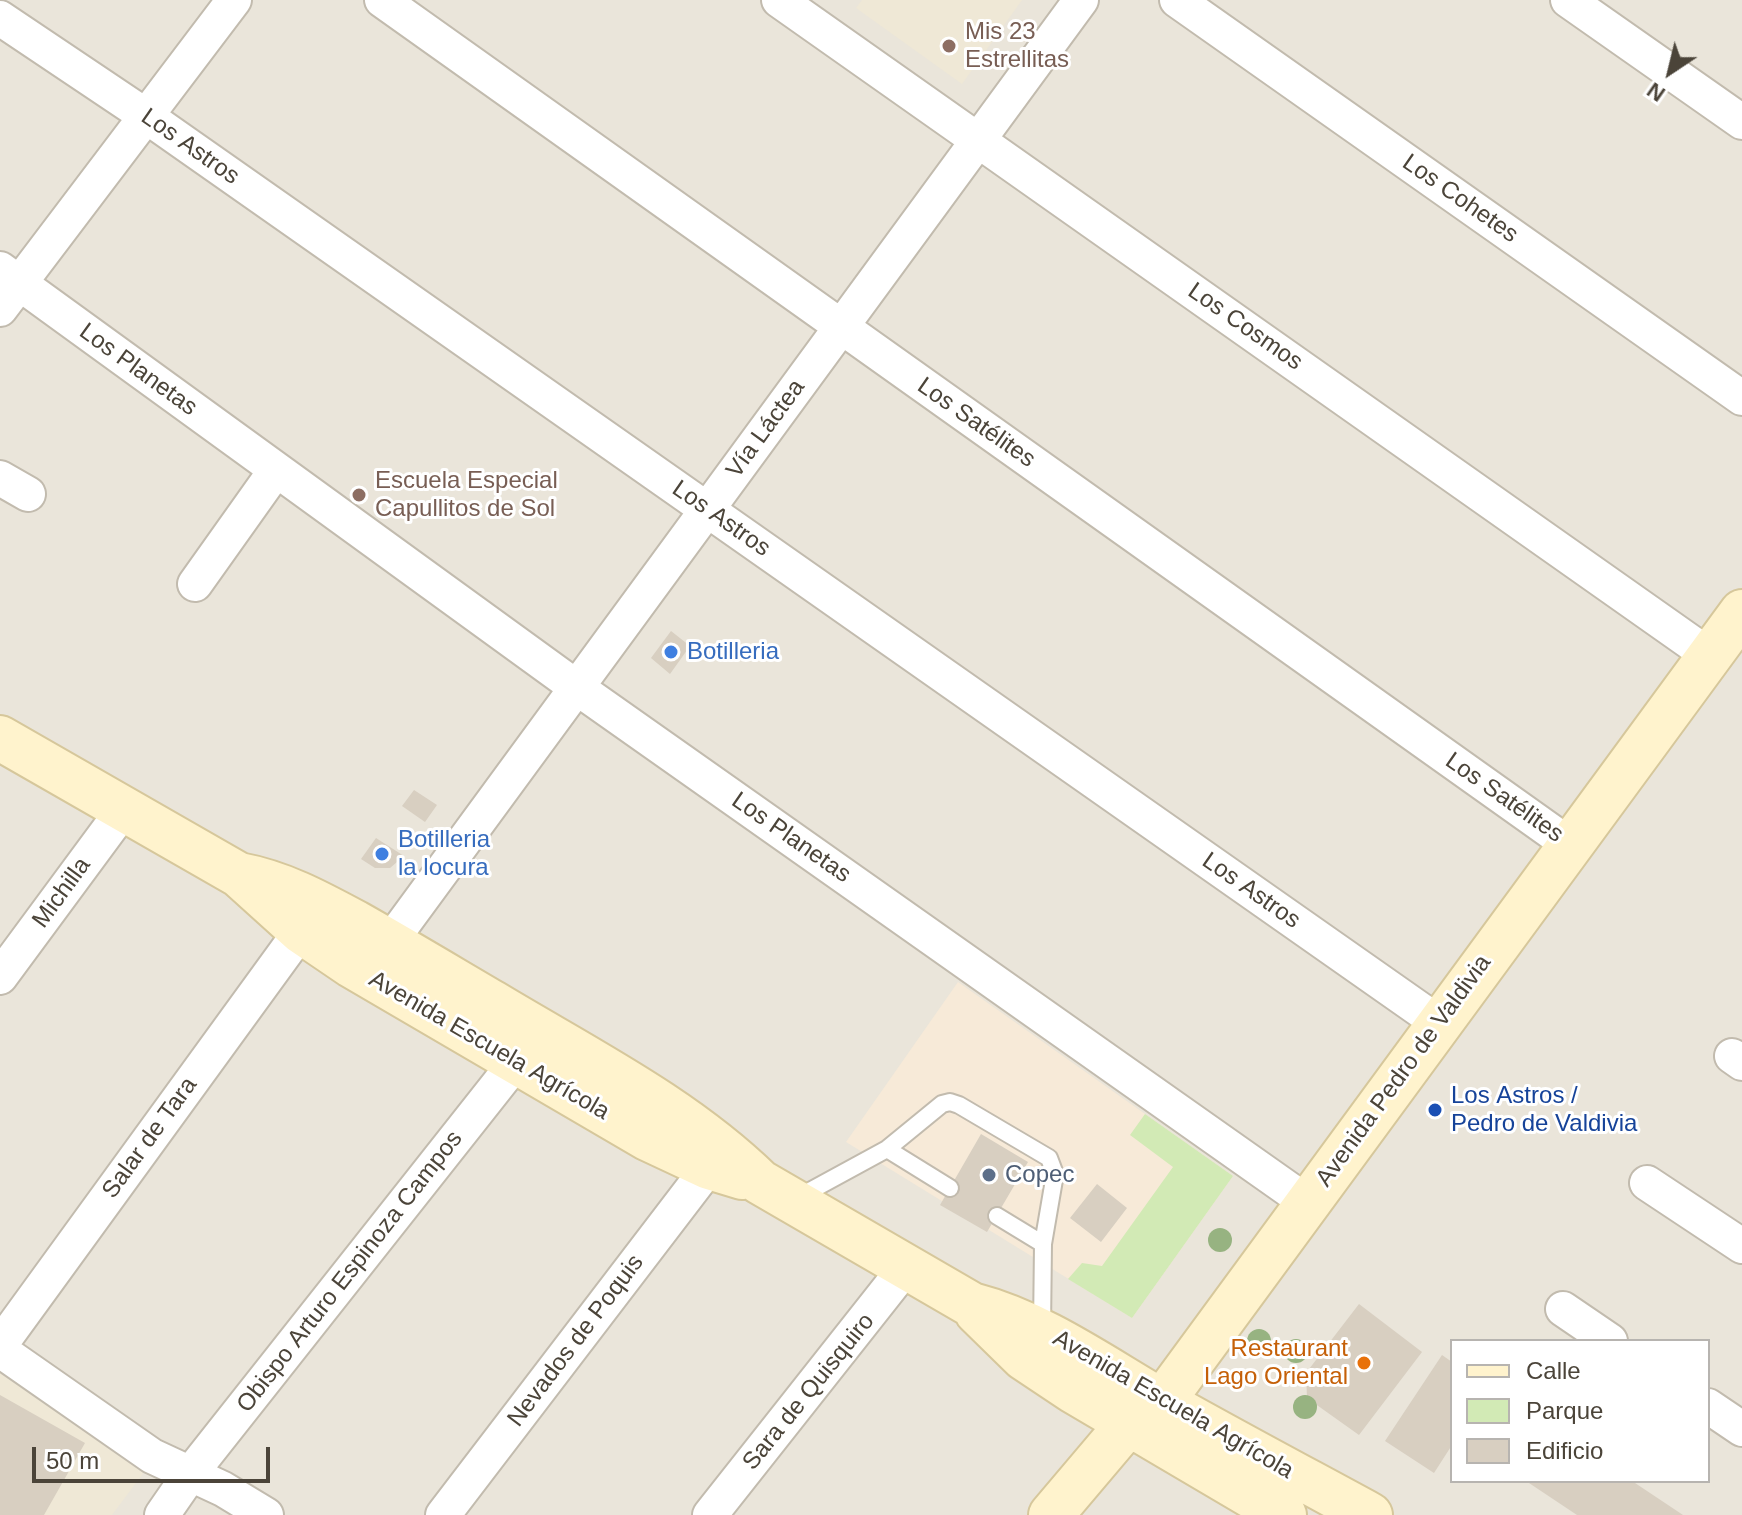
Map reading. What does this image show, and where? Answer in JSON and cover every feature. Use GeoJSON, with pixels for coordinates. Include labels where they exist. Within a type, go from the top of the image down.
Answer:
{"type":"FeatureCollection","features":[{"type":"Feature","properties":{"kind":"main road","name":"Avenida Pedro de Valdivia"},"geometry":{"type":"LineString","coordinates":[[1051,1515],[1145,1413],[1308,1203],[1742,612]]}},
{"type":"Feature","properties":{"kind":"main road","name":"Avenida Escuela Agrícola"},"geometry":{"type":"LineString","coordinates":[[0,738],[239,875],[301,931],[378,958]]}},
{"type":"Feature","properties":{"kind":"main road","name":"Avenida Escuela Agrícola"},"geometry":{"type":"LineString","coordinates":[[239,875],[304,895],[378,958],[528,1047],[688,1120],[776,1191],[972,1305],[1008,1315],[1042,1330],[1145,1413],[1284,1515]]}},
{"type":"Feature","properties":{"kind":"main road","name":"Avenida Escuela Agrícola"},"geometry":{"type":"LineString","coordinates":[[528,1047],[647,1138],[709,1167],[776,1191]]}},
{"type":"Feature","properties":{"kind":"main road","name":"Avenida Escuela Agrícola"},"geometry":{"type":"LineString","coordinates":[[972,1305],[997,1334],[1024,1358],[1370,1515]]}},
{"type":"Feature","properties":{"kind":"street"},"geometry":{"type":"LineString","coordinates":[[6,287],[146,116],[234,0]]}},
{"type":"Feature","properties":{"kind":"street","name":"Los Satélites"},"geometry":{"type":"LineString","coordinates":[[382,0],[1570,845]]}},
{"type":"Feature","properties":{"kind":"street","name":"Los Cosmos"},"geometry":{"type":"LineString","coordinates":[[779,0],[1710,656]]}},
{"type":"Feature","properties":{"kind":"street","name":"Vía Láctea"},"geometry":{"type":"LineString","coordinates":[[378,958],[1081,0]]}},
{"type":"Feature","properties":{"kind":"street","name":"Los Cohetes"},"geometry":{"type":"LineString","coordinates":[[1177,0],[1742,398]]}},
{"type":"Feature","properties":{"kind":"street"},"geometry":{"type":"LineString","coordinates":[[1568,0],[1742,122]]}},
{"type":"Feature","properties":{"kind":"street","name":"Los Astros"},"geometry":{"type":"LineString","coordinates":[[0,18],[146,116],[1439,1023]]}},
{"type":"Feature","properties":{"kind":"street","name":"Los Planetas"},"geometry":{"type":"LineString","coordinates":[[6,287],[276,470],[576,687],[1308,1203]]}},
{"type":"Feature","properties":{"kind":"street"},"geometry":{"type":"LineString","coordinates":[[195,584],[276,470]]}},
{"type":"Feature","properties":{"kind":"street","name":"Michilla"},"geometry":{"type":"LineString","coordinates":[[0,977],[124,809]]}},
{"type":"Feature","properties":{"kind":"street","name":"Salar de Tara"},"geometry":{"type":"LineString","coordinates":[[0,1348],[301,931]]}},
{"type":"Feature","properties":{"kind":"street","name":"Obispo Arturo Espinoza Campos"},"geometry":{"type":"LineString","coordinates":[[162,1515],[191,1473],[528,1047]]}},
{"type":"Feature","properties":{"kind":"street","name":"Nevados de Poquis"},"geometry":{"type":"LineString","coordinates":[[443,1515],[709,1167]]}},
{"type":"Feature","properties":{"kind":"street"},"geometry":{"type":"LineString","coordinates":[[1647,1183],[1742,1246]]}},
{"type":"Feature","properties":{"kind":"street","name":"Sara de Quisquiro"},"geometry":{"type":"LineString","coordinates":[[710,1515],[906,1267]]}},
{"type":"Feature","properties":{"kind":"street"},"geometry":{"type":"LineString","coordinates":[[1563,1309],[1607,1339]]}},
{"type":"Feature","properties":{"kind":"street"},"geometry":{"type":"LineString","coordinates":[[0,1348],[152,1456],[191,1473],[266,1515]]}},
{"type":"Feature","properties":{"kind":"street"},"geometry":{"type":"LineString","coordinates":[[1710,1407],[1742,1429]]}},
{"type":"Feature","properties":{"kind":"lane"},"geometry":{"type":"LineString","coordinates":[[776,1191],[887,1149],[942,1104],[950,1102],[1049,1158],[1055,1174],[1043,1244],[1042,1330]]}},
{"type":"Feature","properties":{"kind":"lane"},"geometry":{"type":"LineString","coordinates":[[887,1149],[950,1188]]}},
{"type":"Feature","properties":{"kind":"lane"},"geometry":{"type":"LineString","coordinates":[[997,1216],[1043,1244]]}},
{"type":"Feature","properties":{"kind":"shaded area"},"geometry":{"type":"Polygon","coordinates":[[[0,0],[1742,0],[1742,1515],[0,1515],[0,0]]]}},
{"type":"Feature","properties":{"kind":"shaded area","name":"Mis 23 Estrellitas"},"geometry":{"type":"Polygon","coordinates":[[[862,0],[1022,0],[962,84],[856,8],[862,0]]]}},
{"type":"Feature","properties":{"kind":"shaded area"},"geometry":{"type":"Polygon","coordinates":[[[958,982],[1233,1176],[1132,1318],[846,1142],[958,982]]]}},
{"type":"Feature","properties":{"kind":"shaded area"},"geometry":{"type":"Polygon","coordinates":[[[0,1371],[145,1471],[112,1515],[0,1515],[0,1371]]]}},
{"type":"Feature","properties":{"kind":"green space"},"geometry":{"type":"Polygon","coordinates":[[[1145,1114],[1233,1176],[1132,1318],[1068,1279],[1082,1263],[1102,1266],[1173,1167],[1130,1135],[1145,1114]]]}},
{"type":"Feature","properties":{"kind":"building","name":"Botilleria"},"geometry":{"type":"Polygon","coordinates":[[[671,631],[690,646],[670,674],[651,658],[671,631]]]}},
{"type":"Feature","properties":{"kind":"building"},"geometry":{"type":"Polygon","coordinates":[[[414,790],[437,805],[425,822],[402,806],[414,790]]]}},
{"type":"Feature","properties":{"kind":"building","name":"Botilleria la locura"},"geometry":{"type":"Polygon","coordinates":[[[376,838],[404,856],[390,868],[375,868],[361,859],[376,838]]]}},
{"type":"Feature","properties":{"kind":"building","name":"Copec"},"geometry":{"type":"Polygon","coordinates":[[[981,1134],[1028,1162],[987,1232],[940,1205],[981,1134]]]}},
{"type":"Feature","properties":{"kind":"building"},"geometry":{"type":"Polygon","coordinates":[[[1097,1184],[1127,1208],[1101,1242],[1070,1218],[1097,1184]]]}},
{"type":"Feature","properties":{"kind":"building","name":"Restaurant Lago Oriental"},"geometry":{"type":"Polygon","coordinates":[[[1359,1304],[1422,1352],[1359,1435],[1307,1398],[1306,1373],[1359,1304]]]}},
{"type":"Feature","properties":{"kind":"building"},"geometry":{"type":"Polygon","coordinates":[[[1442,1355],[1450,1361],[1450,1448],[1434,1473],[1385,1441],[1442,1355]]]}},
{"type":"Feature","properties":{"kind":"building"},"geometry":{"type":"Polygon","coordinates":[[[0,1395],[85,1443],[44,1515],[0,1515],[0,1395]]]}},
{"type":"Feature","properties":{"kind":"building"},"geometry":{"type":"Polygon","coordinates":[[[1529,1483],[1635,1483],[1683,1515],[1577,1515],[1529,1483]]]}},
{"type":"Feature","properties":{"kind":"place","name":"Mis 23 Estrellitas"},"geometry":{"type":"Point","coordinates":[949,46]}},
{"type":"Feature","properties":{"kind":"place","name":"Escuela Especial Capullitos de Sol"},"geometry":{"type":"Point","coordinates":[359,495]}},
{"type":"Feature","properties":{"kind":"place","name":"Botilleria"},"geometry":{"type":"Point","coordinates":[671,652]}},
{"type":"Feature","properties":{"kind":"place","name":"Botilleria la locura"},"geometry":{"type":"Point","coordinates":[382,854]}},
{"type":"Feature","properties":{"kind":"place","name":"Los Astros / Pedro de Valdivia"},"geometry":{"type":"Point","coordinates":[1435,1110]}},
{"type":"Feature","properties":{"kind":"place","name":"Copec"},"geometry":{"type":"Point","coordinates":[989,1175]}},
{"type":"Feature","properties":{"kind":"place","name":"Restaurant Lago Oriental"},"geometry":{"type":"Point","coordinates":[1364,1363]}}]}
